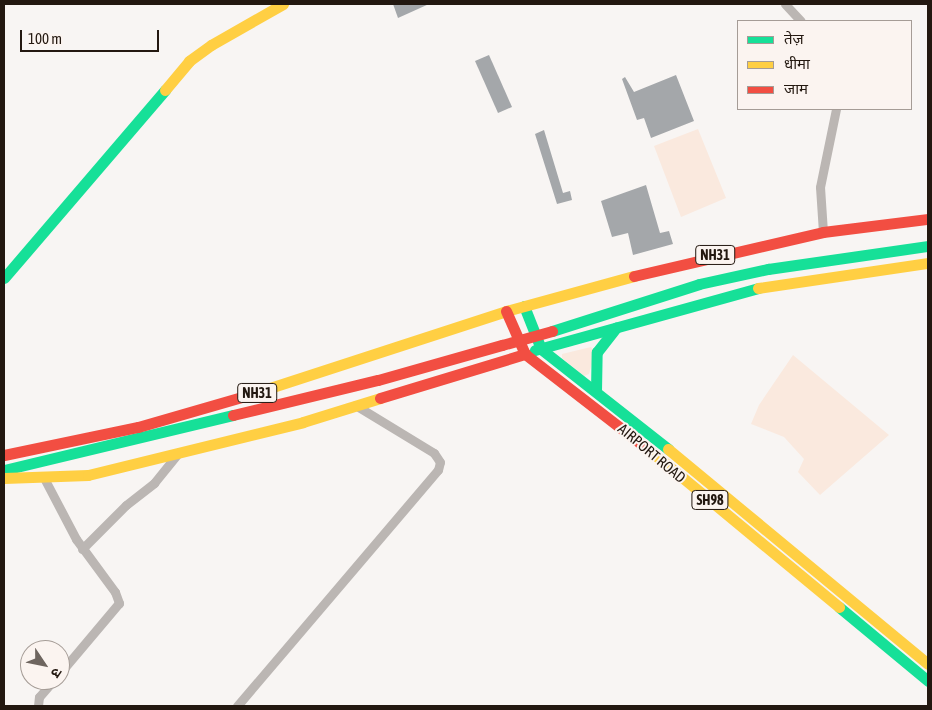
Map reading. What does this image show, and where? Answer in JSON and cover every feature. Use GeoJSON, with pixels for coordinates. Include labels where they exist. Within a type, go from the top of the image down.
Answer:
{"type":"FeatureCollection","features":[{"type":"Feature","properties":{"kind":"main road"},"geometry":{"type":"LineString","coordinates":[[4,278],[189,61],[211,44],[283,4]]}},
{"type":"Feature","properties":{"kind":"main road","name":"NH31"},"geometry":{"type":"LineString","coordinates":[[4,455],[138,427],[253,394],[506,311],[696,259],[823,232],[928,220]]}},
{"type":"Feature","properties":{"kind":"main road","name":"NH31"},"geometry":{"type":"LineString","coordinates":[[4,470],[378,380],[552,331],[700,284],[768,269],[928,246]]}},
{"type":"Feature","properties":{"kind":"main road"},"geometry":{"type":"LineString","coordinates":[[4,478],[88,475],[355,406],[620,325],[766,286],[928,263]]}},
{"type":"Feature","properties":{"kind":"main road"},"geometry":{"type":"LineString","coordinates":[[524,306],[541,349]]}},
{"type":"Feature","properties":{"kind":"main road"},"geometry":{"type":"LineString","coordinates":[[506,311],[524,354]]}},
{"type":"Feature","properties":{"kind":"main road"},"geometry":{"type":"LineString","coordinates":[[596,391],[597,352],[608,335],[620,325]]}},
{"type":"Feature","properties":{"kind":"main road","name":"SH98"},"geometry":{"type":"LineString","coordinates":[[541,349],[596,391],[928,664]]}},
{"type":"Feature","properties":{"kind":"main road","name":"AIRPORT ROAD"},"geometry":{"type":"LineString","coordinates":[[524,354],[599,409],[928,681]]}},
{"type":"Feature","properties":{"kind":"street"},"geometry":{"type":"LineString","coordinates":[[785,4],[800,20]]}},
{"type":"Feature","properties":{"kind":"street"},"geometry":{"type":"LineString","coordinates":[[823,232],[821,178],[836,110]]}},
{"type":"Feature","properties":{"kind":"street"},"geometry":{"type":"LineString","coordinates":[[237,706],[438,470],[440,462],[434,453],[355,406]]}},
{"type":"Feature","properties":{"kind":"street"},"geometry":{"type":"LineString","coordinates":[[82,549],[126,505],[154,483],[180,452]]}},
{"type":"Feature","properties":{"kind":"street"},"geometry":{"type":"LineString","coordinates":[[44,478],[82,549],[116,592],[119,603],[70,661]]}},
{"type":"Feature","properties":{"kind":"street"},"geometry":{"type":"LineString","coordinates":[[38,706],[39,697],[45,690]]}},
{"type":"Feature","properties":{"kind":"shaded area"},"geometry":{"type":"Polygon","coordinates":[[[698,129],[726,198],[681,217],[654,146],[698,129]]]}},
{"type":"Feature","properties":{"kind":"shaded area"},"geometry":{"type":"Polygon","coordinates":[[[591,347],[595,353],[589,374],[584,376],[562,358],[562,354],[591,347]]]}},
{"type":"Feature","properties":{"kind":"shaded area"},"geometry":{"type":"Polygon","coordinates":[[[793,355],[889,435],[820,495],[798,472],[804,459],[784,437],[751,424],[759,405],[793,355]]]}},
{"type":"Feature","properties":{"kind":"building"},"geometry":{"type":"Polygon","coordinates":[[[393,4],[429,4],[398,18],[393,4]]]}},
{"type":"Feature","properties":{"kind":"building"},"geometry":{"type":"Polygon","coordinates":[[[489,55],[512,107],[498,113],[475,61],[489,55]]]}},
{"type":"Feature","properties":{"kind":"building"},"geometry":{"type":"Polygon","coordinates":[[[676,75],[694,121],[651,138],[644,118],[637,120],[622,79],[625,77],[634,92],[676,75]]]}},
{"type":"Feature","properties":{"kind":"building"},"geometry":{"type":"Polygon","coordinates":[[[544,130],[563,193],[570,191],[572,200],[557,204],[535,134],[544,130]]]}},
{"type":"Feature","properties":{"kind":"building"},"geometry":{"type":"Polygon","coordinates":[[[646,185],[660,233],[669,231],[673,244],[633,255],[628,233],[612,237],[601,201],[646,185]]]}},
{"type":"Feature","properties":{"kind":"traffic: fast"},"geometry":{"type":"LineString","coordinates":[[4,278],[165,90]]}},
{"type":"Feature","properties":{"kind":"traffic: fast"},"geometry":{"type":"LineString","coordinates":[[552,331],[699,284],[768,269],[928,246]]}},
{"type":"Feature","properties":{"kind":"traffic: fast"},"geometry":{"type":"LineString","coordinates":[[535,350],[758,288]]}},
{"type":"Feature","properties":{"kind":"traffic: fast"},"geometry":{"type":"LineString","coordinates":[[524,306],[541,349],[668,449]]}},
{"type":"Feature","properties":{"kind":"traffic: fast"},"geometry":{"type":"LineString","coordinates":[[596,391],[597,352],[616,328]]}},
{"type":"Feature","properties":{"kind":"traffic: fast"},"geometry":{"type":"LineString","coordinates":[[4,470],[233,415]]}},
{"type":"Feature","properties":{"kind":"traffic: fast"},"geometry":{"type":"LineString","coordinates":[[839,607],[928,681]]}},
{"type":"Feature","properties":{"kind":"traffic: slow"},"geometry":{"type":"LineString","coordinates":[[165,90],[189,61],[211,45],[283,4]]}},
{"type":"Feature","properties":{"kind":"traffic: slow"},"geometry":{"type":"LineString","coordinates":[[758,288],[928,263]]}},
{"type":"Feature","properties":{"kind":"traffic: slow"},"geometry":{"type":"LineString","coordinates":[[242,397],[506,311],[634,276]]}},
{"type":"Feature","properties":{"kind":"traffic: slow"},"geometry":{"type":"LineString","coordinates":[[4,478],[88,475],[303,422],[380,398]]}},
{"type":"Feature","properties":{"kind":"traffic: slow"},"geometry":{"type":"LineString","coordinates":[[648,449],[839,607]]}},
{"type":"Feature","properties":{"kind":"traffic: slow"},"geometry":{"type":"LineString","coordinates":[[668,449],[928,664]]}},
{"type":"Feature","properties":{"kind":"traffic: jam"},"geometry":{"type":"LineString","coordinates":[[634,276],[823,232],[928,219]]}},
{"type":"Feature","properties":{"kind":"traffic: jam"},"geometry":{"type":"LineString","coordinates":[[506,311],[525,354],[648,449]]}},
{"type":"Feature","properties":{"kind":"traffic: jam"},"geometry":{"type":"LineString","coordinates":[[502,345],[552,331]]}},
{"type":"Feature","properties":{"kind":"traffic: jam"},"geometry":{"type":"LineString","coordinates":[[233,415],[378,380],[502,345]]}},
{"type":"Feature","properties":{"kind":"traffic: jam"},"geometry":{"type":"LineString","coordinates":[[380,398],[525,354]]}},
{"type":"Feature","properties":{"kind":"traffic: jam"},"geometry":{"type":"LineString","coordinates":[[4,455],[138,427],[242,397]]}}]}
